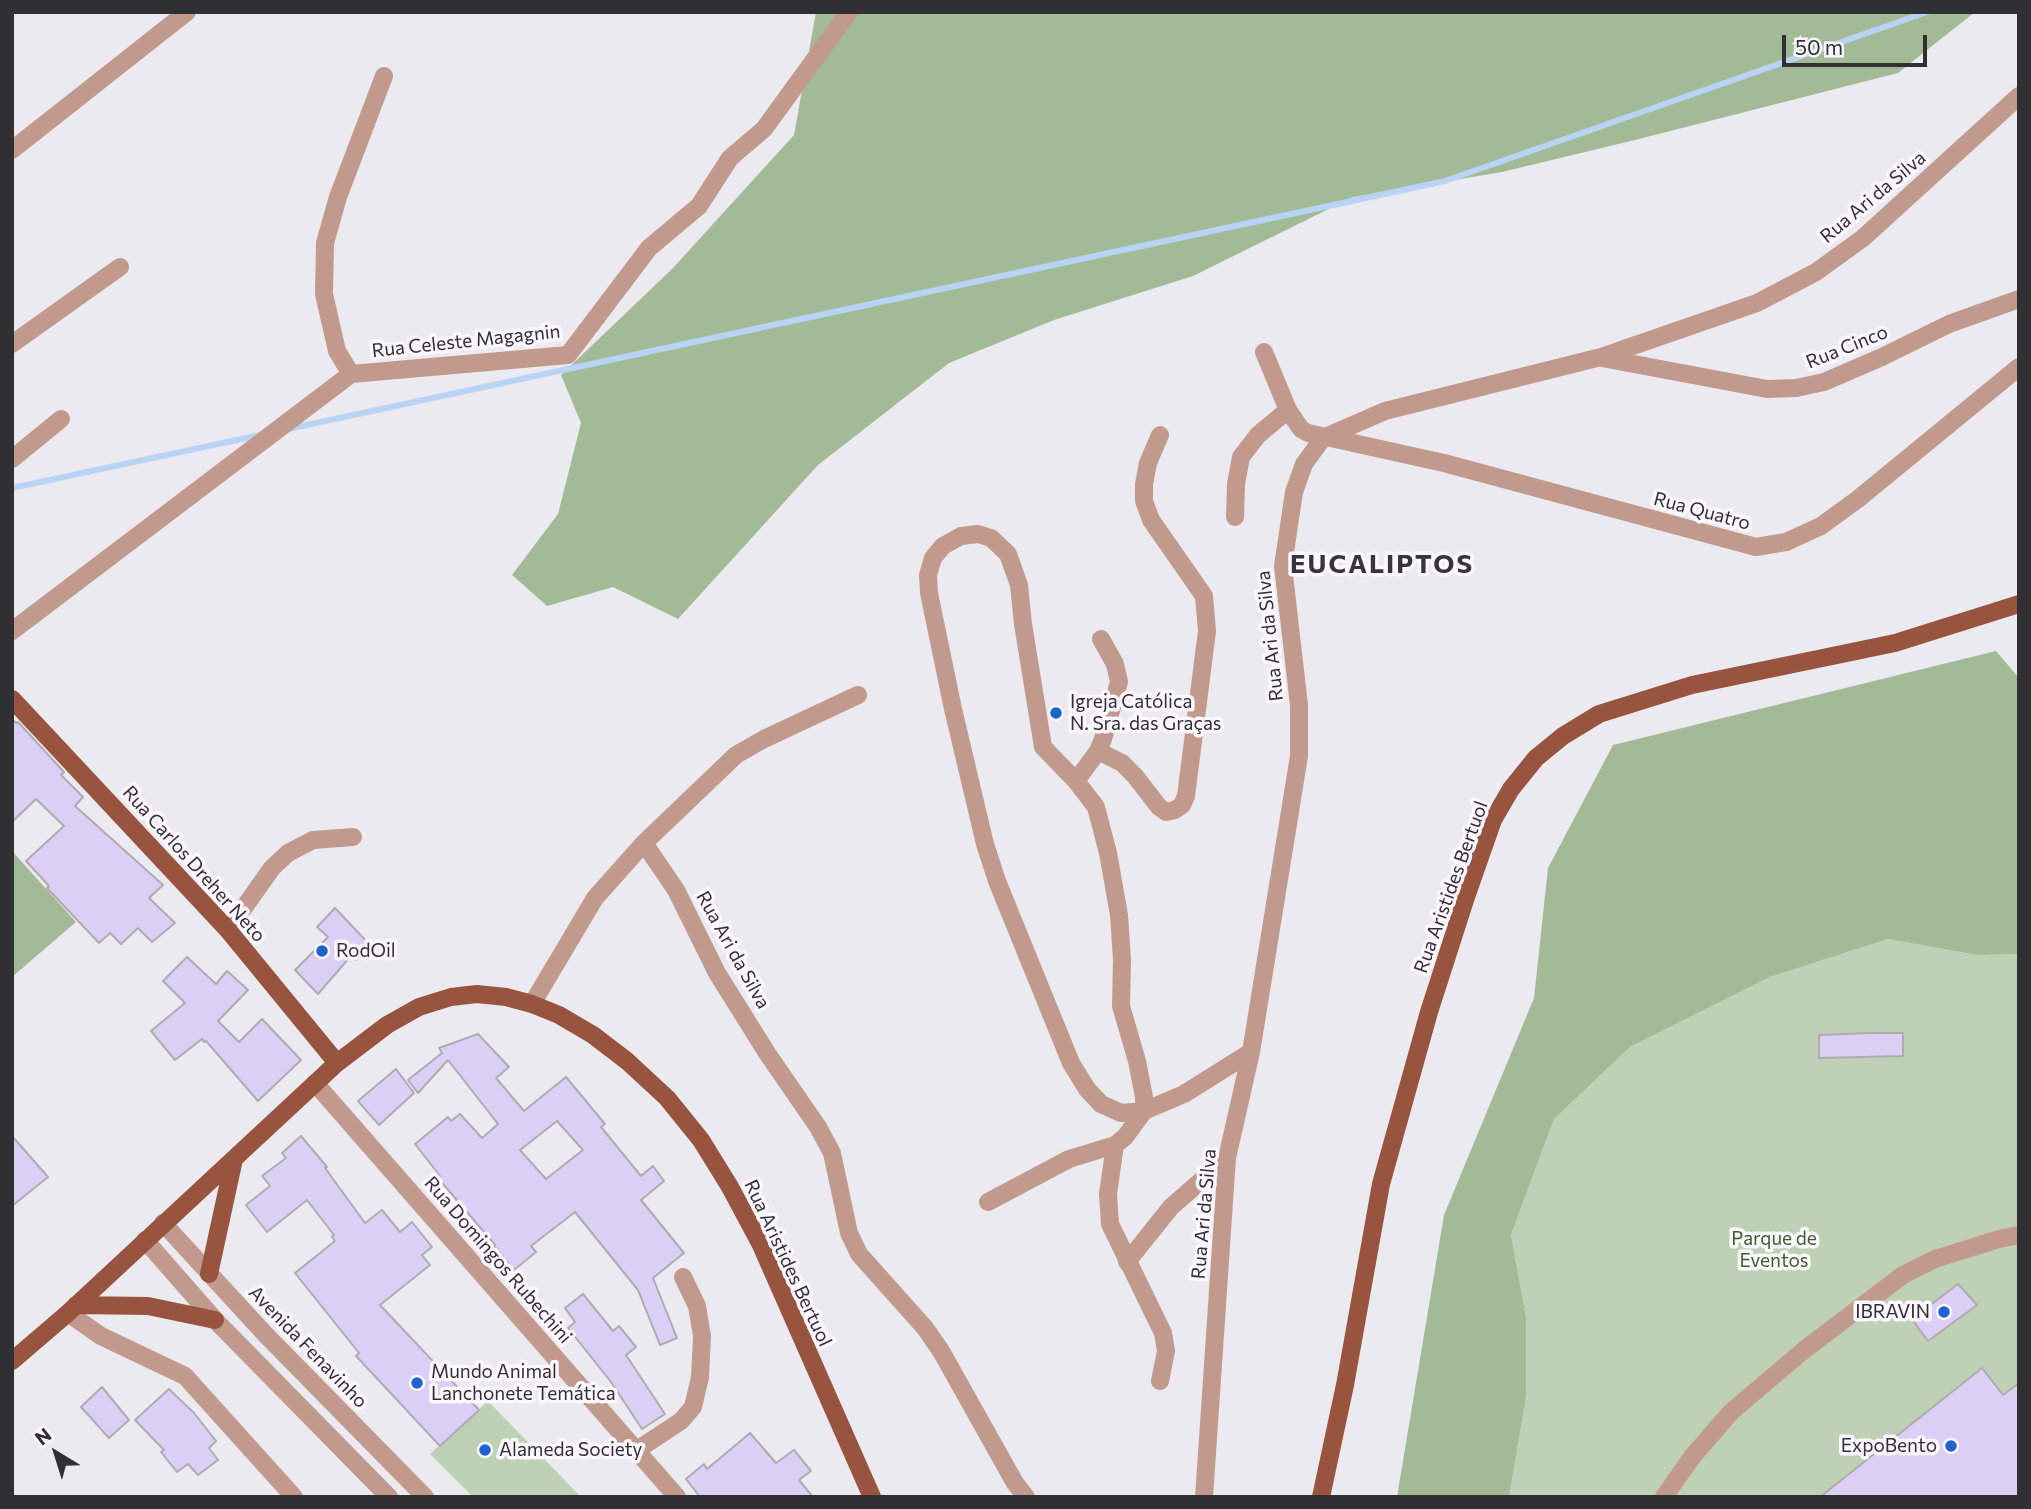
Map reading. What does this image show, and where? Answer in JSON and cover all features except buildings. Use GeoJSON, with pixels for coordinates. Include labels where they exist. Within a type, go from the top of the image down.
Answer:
{"type":"FeatureCollection","features":[{"type":"Feature","properties":{"kind":"main road","name":"Rua Aristides Bertuol"},"geometry":{"type":"LineString","coordinates":[[1321,1497],[1345,1385],[1381,1184],[1429,1012],[1466,897],[1493,820],[1511,789],[1536,758],[1563,736],[1599,714],[1692,685],[1895,643],[2019,604]]}},
{"type":"Feature","properties":{"kind":"main road","name":"Rua Carlos Dreher Neto"},"geometry":{"type":"LineString","coordinates":[[12,699],[228,930],[337,1063]]}},
{"type":"Feature","properties":{"kind":"main road","name":"Rua Aristides Bertuol"},"geometry":{"type":"LineString","coordinates":[[12,1361],[72,1309],[337,1063],[387,1025],[419,1007],[440,1000],[477,994],[506,997],[532,1004],[559,1016],[627,1061],[667,1098],[701,1140],[761,1245],[872,1497]]}},
{"type":"Feature","properties":{"kind":"main road"},"geometry":{"type":"LineString","coordinates":[[209,1274],[234,1158]]}},
{"type":"Feature","properties":{"kind":"main road"},"geometry":{"type":"LineString","coordinates":[[72,1309],[148,1306],[215,1320]]}},
{"type":"Feature","properties":{"kind":"street"},"geometry":{"type":"LineString","coordinates":[[15,141],[187,12]]}},
{"type":"Feature","properties":{"kind":"street","name":"Rua Celeste Magagnin"},"geometry":{"type":"LineString","coordinates":[[12,631],[351,374],[568,355],[649,248],[699,206],[730,158],[765,129],[849,12]]}},
{"type":"Feature","properties":{"kind":"street"},"geometry":{"type":"LineString","coordinates":[[351,374],[337,351],[324,294],[325,243],[338,197],[384,76]]}},
{"type":"Feature","properties":{"kind":"street","name":"Rua Ari da Silva"},"geometry":{"type":"LineString","coordinates":[[1204,1497],[1227,1158],[1251,1052],[1299,756],[1298,705],[1283,566],[1294,492],[1304,464],[1323,438],[1385,411],[1601,357],[1757,303],[1816,272],[1863,238],[2019,96]]}},
{"type":"Feature","properties":{"kind":"street"},"geometry":{"type":"LineString","coordinates":[[12,344],[120,267]]}},
{"type":"Feature","properties":{"kind":"street","name":"Rua Cinco"},"geometry":{"type":"LineString","coordinates":[[1601,357],[1767,389],[1796,388],[1824,382],[1949,324],[2019,299]]}},
{"type":"Feature","properties":{"kind":"street"},"geometry":{"type":"LineString","coordinates":[[1264,352],[1288,410],[1301,429],[1323,438]]}},
{"type":"Feature","properties":{"kind":"street","name":"Rua Quatro"},"geometry":{"type":"LineString","coordinates":[[1323,438],[1444,463],[1756,547],[1786,542],[1821,526],[2019,367]]}},
{"type":"Feature","properties":{"kind":"street"},"geometry":{"type":"LineString","coordinates":[[1234,517],[1241,457],[1258,435],[1288,410]]}},
{"type":"Feature","properties":{"kind":"street"},"geometry":{"type":"LineString","coordinates":[[12,459],[61,419]]}},
{"type":"Feature","properties":{"kind":"street"},"geometry":{"type":"LineString","coordinates":[[1098,751],[1122,763],[1158,807],[1166,812],[1182,805],[1186,796],[1207,631],[1204,596],[1151,520],[1144,501],[1148,463],[1160,435]]}},
{"type":"Feature","properties":{"kind":"street"},"geometry":{"type":"LineString","coordinates":[[988,1202],[1069,1159],[1115,1145],[1125,1137],[1144,1111],[1144,1097],[1121,1006],[1119,915],[1108,853],[1096,807],[1076,781],[1043,747],[1019,585],[1008,554],[991,538],[978,534],[961,536],[943,546],[933,558],[928,575],[929,593],[985,844],[997,881],[1071,1063],[1087,1089],[1101,1104],[1121,1113],[1144,1111],[1184,1094],[1251,1052]]}},
{"type":"Feature","properties":{"kind":"street"},"geometry":{"type":"LineString","coordinates":[[1076,781],[1098,751],[1114,708],[1119,681],[1115,664],[1101,639]]}},
{"type":"Feature","properties":{"kind":"street"},"geometry":{"type":"LineString","coordinates":[[532,1004],[595,898],[616,872],[736,755],[858,695]]}},
{"type":"Feature","properties":{"kind":"street"},"geometry":{"type":"LineString","coordinates":[[228,930],[272,868],[288,853],[313,840],[352,837]]}},
{"type":"Feature","properties":{"kind":"street","name":"Rua Ari da Silva"},"geometry":{"type":"LineString","coordinates":[[644,843],[676,890],[717,973],[828,1144],[849,1234],[859,1254],[925,1328],[942,1352],[1015,1483],[1026,1497]]}},
{"type":"Feature","properties":{"kind":"street","name":"Rua Domingos Rubechini"},"geometry":{"type":"LineString","coordinates":[[315,1083],[677,1497]]}},
{"type":"Feature","properties":{"kind":"street"},"geometry":{"type":"LineString","coordinates":[[1115,1145],[1108,1194],[1110,1224],[1163,1334],[1166,1351],[1160,1381]]}},
{"type":"Feature","properties":{"kind":"street"},"geometry":{"type":"LineString","coordinates":[[1127,1262],[1171,1207],[1227,1158]]}},
{"type":"Feature","properties":{"kind":"street","name":"Avenida Fenavinho"},"geometry":{"type":"LineString","coordinates":[[163,1223],[265,1334],[425,1497]]}},
{"type":"Feature","properties":{"kind":"street"},"geometry":{"type":"LineString","coordinates":[[1664,1497],[1692,1457],[1731,1412],[1804,1350],[1903,1275],[1935,1259],[1999,1239],[2019,1236]]}},
{"type":"Feature","properties":{"kind":"street"},"geometry":{"type":"LineString","coordinates":[[145,1240],[215,1320],[388,1497]]}},
{"type":"Feature","properties":{"kind":"street"},"geometry":{"type":"LineString","coordinates":[[637,1450],[681,1421],[693,1408],[700,1377],[702,1336],[697,1306],[683,1277]]}},
{"type":"Feature","properties":{"kind":"street"},"geometry":{"type":"LineString","coordinates":[[72,1309],[101,1336],[185,1376],[294,1497]]}},
{"type":"Feature","properties":{"kind":"street"},"geometry":{"type":"LineString","coordinates":[[247,1353],[265,1334]]}},
{"type":"Feature","properties":{"kind":"street"},"geometry":{"type":"LineString","coordinates":[[354,1462],[373,1443]]}},
{"type":"Feature","properties":{"kind":"green space"},"geometry":{"type":"Polygon","coordinates":[[[816,12],[1975,12],[1898,73],[1502,172],[1353,197],[1193,276],[1054,320],[949,363],[818,465],[678,619],[613,587],[547,606],[512,575],[558,514],[581,423],[561,375],[673,268],[794,135],[816,12]]]}},
{"type":"Feature","properties":{"kind":"green space"},"geometry":{"type":"Polygon","coordinates":[[[1996,651],[2019,678],[2019,954],[1977,955],[1888,939],[1770,977],[1630,1047],[1554,1119],[1511,1235],[1526,1317],[1526,1397],[1509,1497],[1397,1497],[1444,1215],[1534,998],[1548,868],[1613,745],[1996,651]]]}},
{"type":"Feature","properties":{"kind":"green space"},"geometry":{"type":"Polygon","coordinates":[[[12,851],[76,922],[12,977],[12,851]]]}},
{"type":"Feature","properties":{"kind":"green space","name":"Parque de Eventos"},"geometry":{"type":"Polygon","coordinates":[[[1888,939],[1977,955],[2019,954],[2019,1497],[1509,1497],[1526,1397],[1526,1317],[1511,1235],[1554,1119],[1630,1047],[1770,977],[1888,939]]]}},
{"type":"Feature","properties":{"kind":"green space","name":"Alameda Society"},"geometry":{"type":"Polygon","coordinates":[[[488,1401],[581,1497],[473,1497],[430,1454],[488,1401]]]}},
{"type":"Feature","properties":{"kind":"waterway"},"geometry":{"type":"LineString","coordinates":[[288,429],[1445,181],[1927,12]]}},
{"type":"Feature","properties":{"kind":"waterway"},"geometry":{"type":"LineString","coordinates":[[12,488],[260,435]]}},
{"type":"Feature","properties":{"kind":"place","name":"Igreja Católica N. Sra. das Graças"},"geometry":{"type":"Point","coordinates":[1056,713]}},
{"type":"Feature","properties":{"kind":"place","name":"RodOil"},"geometry":{"type":"Point","coordinates":[322,951]}},
{"type":"Feature","properties":{"kind":"place","name":"IBRAVIN"},"geometry":{"type":"Point","coordinates":[1944,1312]}},
{"type":"Feature","properties":{"kind":"place","name":"Mundo Animal Lanchonete Temática"},"geometry":{"type":"Point","coordinates":[417,1383]}},
{"type":"Feature","properties":{"kind":"place","name":"ExpoBento"},"geometry":{"type":"Point","coordinates":[1951,1446]}},
{"type":"Feature","properties":{"kind":"place","name":"Alameda Society"},"geometry":{"type":"Point","coordinates":[485,1450]}},
{"type":"Feature","properties":{"kind":"district","name":"EUCALIPTOS"},"geometry":{"type":"Point","coordinates":[1382,564]}}]}
